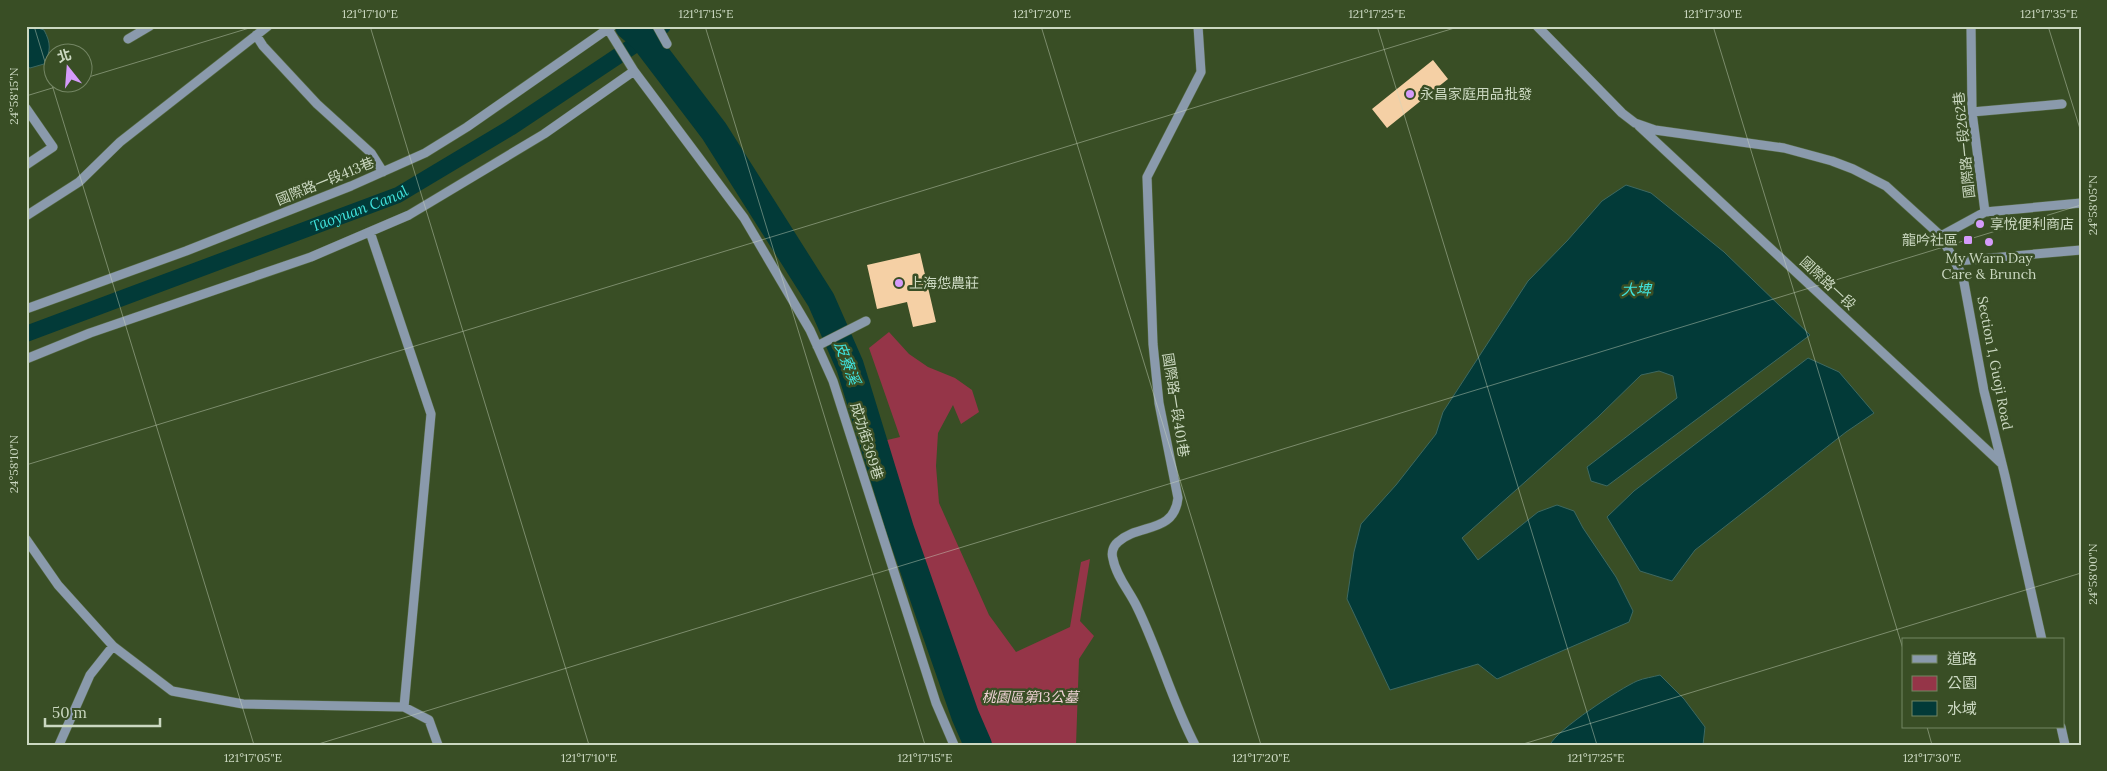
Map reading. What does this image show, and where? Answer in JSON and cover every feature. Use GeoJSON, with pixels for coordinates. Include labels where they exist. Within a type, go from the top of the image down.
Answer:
{"type":"FeatureCollection","features":[{"type":"Feature","properties":{"kind":"street"},"geometry":{"type":"LineString","coordinates":[[128,39],[150,26]]}},
{"type":"Feature","properties":{"kind":"street"},"geometry":{"type":"LineString","coordinates":[[657,26],[667,44]]}},
{"type":"Feature","properties":{"kind":"street","name":"國際路一段401巷"},"geometry":{"type":"LineString","coordinates":[[1195,745],[1183,723],[1168,680],[1138,607],[1114,563],[1112,551],[1117,542],[1127,536],[1168,520],[1176,509],[1178,498],[1159,403],[1153,344],[1146,177],[1202,72],[1198,26]]}},
{"type":"Feature","properties":{"kind":"street","name":"Section 1, Guoji Road"},"geometry":{"type":"LineString","coordinates":[[1537,26],[1612,103],[1635,123],[1655,130],[1784,148],[1832,161],[1860,172],[1886,186],[1941,236],[1964,277],[1984,392],[2042,638]]}},
{"type":"Feature","properties":{"kind":"street","name":"國際路一段262巷"},"geometry":{"type":"LineString","coordinates":[[1941,236],[1985,212],[1972,112],[1971,26]]}},
{"type":"Feature","properties":{"kind":"street"},"geometry":{"type":"LineString","coordinates":[[26,216],[79,182],[120,142],[267,27]]}},
{"type":"Feature","properties":{"kind":"street","name":"成功街369巷"},"geometry":{"type":"LineString","coordinates":[[610,28],[634,71],[744,218],[818,346],[833,381],[933,694],[954,745]]}},
{"type":"Feature","properties":{"kind":"street","name":"國際路一段413巷"},"geometry":{"type":"LineString","coordinates":[[26,309],[186,252],[425,153],[467,127],[610,28]]}},
{"type":"Feature","properties":{"kind":"street"},"geometry":{"type":"LineString","coordinates":[[256,35],[263,46],[317,104],[371,153],[383,172]]}},
{"type":"Feature","properties":{"kind":"street"},"geometry":{"type":"LineString","coordinates":[[26,359],[90,333],[311,257],[409,215],[544,134],[634,71]]}},
{"type":"Feature","properties":{"kind":"street"},"geometry":{"type":"LineString","coordinates":[[1972,112],[2062,104]]}},
{"type":"Feature","properties":{"kind":"street"},"geometry":{"type":"LineString","coordinates":[[26,108],[53,147],[26,165]]}},
{"type":"Feature","properties":{"kind":"street","name":"國際路一段"},"geometry":{"type":"LineString","coordinates":[[1635,123],[2002,464]]}},
{"type":"Feature","properties":{"kind":"street"},"geometry":{"type":"LineString","coordinates":[[1985,212],[2081,203]]}},
{"type":"Feature","properties":{"kind":"street"},"geometry":{"type":"LineString","coordinates":[[370,232],[431,414],[404,707]]}},
{"type":"Feature","properties":{"kind":"street"},"geometry":{"type":"LineString","coordinates":[[1956,261],[2081,250]]}},
{"type":"Feature","properties":{"kind":"street"},"geometry":{"type":"LineString","coordinates":[[818,346],[866,322]]}},
{"type":"Feature","properties":{"kind":"street"},"geometry":{"type":"LineString","coordinates":[[26,539],[58,585],[113,646],[172,692],[243,704],[404,707],[429,720],[438,745]]}},
{"type":"Feature","properties":{"kind":"street"},"geometry":{"type":"LineString","coordinates":[[59,745],[90,675],[113,646]]}},
{"type":"Feature","properties":{"kind":"street"},"geometry":{"type":"LineString","coordinates":[[2061,728],[2065,745]]}},
{"type":"Feature","properties":{"kind":"green space","name":"桃園區第13公墓"},"geometry":{"type":"Polygon","coordinates":[[[889,332],[909,354],[928,367],[955,378],[972,390],[979,412],[961,424],[953,405],[938,433],[936,466],[939,503],[989,615],[1016,652],[1070,627],[1081,562],[1090,559],[1080,621],[1094,636],[1079,659],[1076,745],[988,745],[971,710],[891,472],[883,441],[900,437],[869,348],[889,332]]]}},
{"type":"Feature","properties":{"kind":"water"},"geometry":{"type":"Polygon","coordinates":[[[32,26],[44,30],[48,42],[42,42],[42,65],[30,68],[26,66],[26,29],[32,26]]]}},
{"type":"Feature","properties":{"kind":"water","name":"大埤"},"geometry":{"type":"Polygon","coordinates":[[[1626,185],[1651,193],[1724,252],[1810,335],[1607,486],[1591,481],[1587,467],[1677,398],[1673,376],[1659,371],[1641,375],[1598,417],[1462,538],[1478,560],[1538,512],[1557,505],[1574,511],[1583,528],[1616,577],[1633,611],[1629,622],[1497,679],[1478,664],[1390,690],[1347,599],[1354,552],[1361,524],[1396,485],[1436,434],[1443,412],[1528,281],[1602,201],[1626,185]]]}},
{"type":"Feature","properties":{"kind":"water"},"geometry":{"type":"Polygon","coordinates":[[[1808,358],[1839,372],[1874,413],[1846,432],[1695,550],[1672,581],[1640,571],[1607,517],[1634,491],[1808,358]]]}},
{"type":"Feature","properties":{"kind":"water"},"geometry":{"type":"Polygon","coordinates":[[[1660,675],[1684,699],[1705,727],[1703,745],[1550,745],[1555,738],[1576,720],[1604,700],[1637,681],[1660,675]]]}},
{"type":"Feature","properties":{"kind":"building","name":"永昌家庭用品批發"},"geometry":{"type":"Polygon","coordinates":[[[1433,60],[1448,79],[1387,128],[1372,109],[1433,60]]]}},
{"type":"Feature","properties":{"kind":"building","name":"上海怹農莊"},"geometry":{"type":"Polygon","coordinates":[[[920,253],[936,322],[913,327],[907,302],[877,309],[867,265],[920,253]]]}},
{"type":"Feature","properties":{"kind":"waterway","name":"皮寮溪"},"geometry":{"type":"LineString","coordinates":[[629,26],[644,39],[714,131],[821,300],[850,366],[900,529],[965,715],[978,745]]}},
{"type":"Feature","properties":{"kind":"waterway","name":"Taoyuan Canal"},"geometry":{"type":"LineString","coordinates":[[26,334],[398,195],[510,128],[663,26]]}},
{"type":"Feature","properties":{"kind":"place","name":"永昌家庭用品批發"},"geometry":{"type":"Point","coordinates":[1410,94]}},
{"type":"Feature","properties":{"kind":"place","name":"享悅便利商店"},"geometry":{"type":"Point","coordinates":[1980,224]}},
{"type":"Feature","properties":{"kind":"place","name":"龍吟社區"},"geometry":{"type":"Point","coordinates":[1968,240]}},
{"type":"Feature","properties":{"kind":"place","name":"My Warn Day Care & Brunch"},"geometry":{"type":"Point","coordinates":[1989,242]}},
{"type":"Feature","properties":{"kind":"place","name":"上海怹農莊"},"geometry":{"type":"Point","coordinates":[899,283]}}]}
